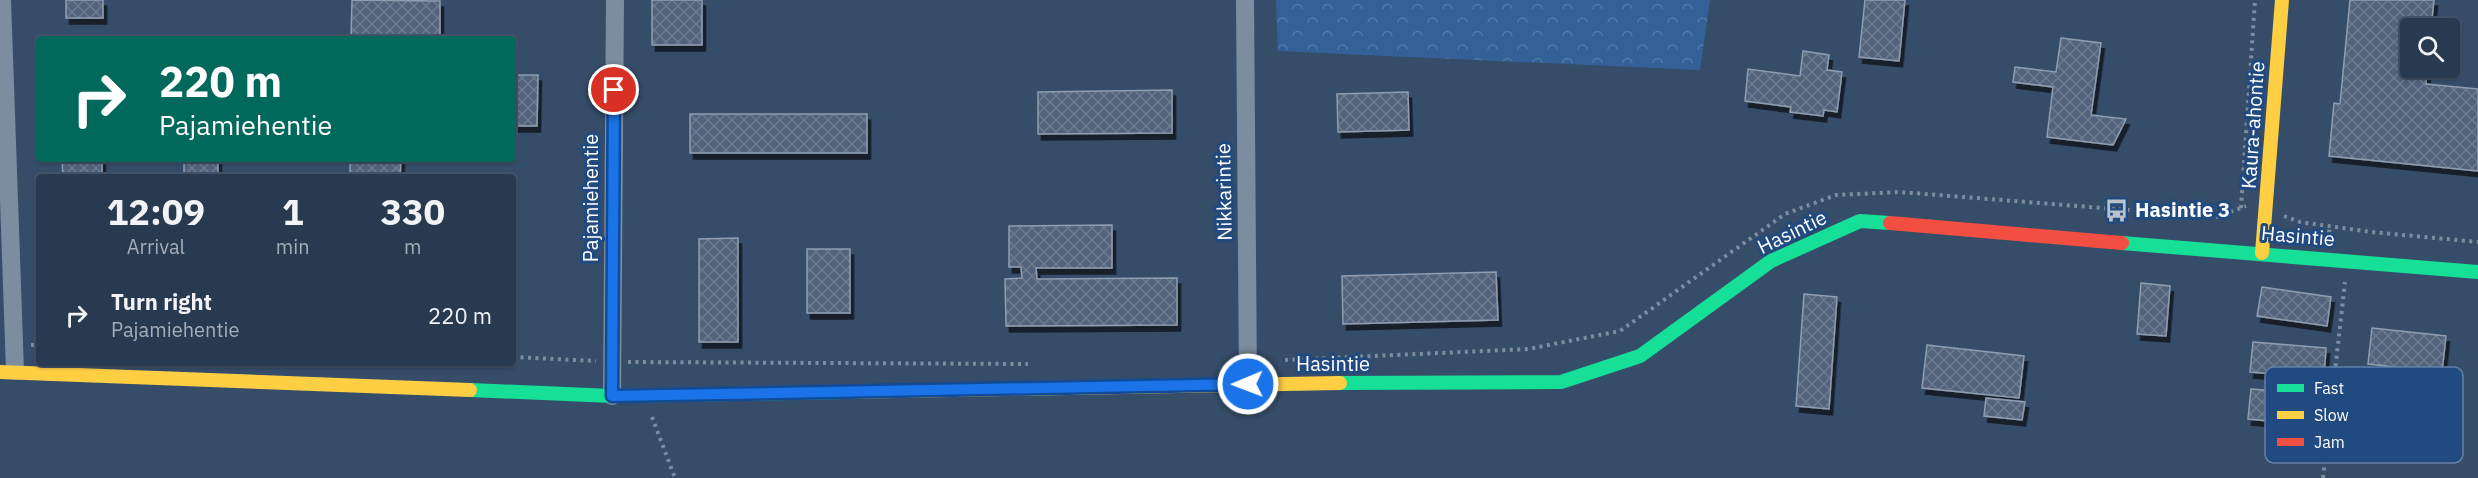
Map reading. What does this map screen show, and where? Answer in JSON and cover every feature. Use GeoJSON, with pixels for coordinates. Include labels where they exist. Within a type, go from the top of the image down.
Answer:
{"type":"FeatureCollection","features":[{"type":"Feature","properties":{"kind":"street"},"geometry":{"type":"LineString","coordinates":[[2,0],[8,371]]}},
{"type":"Feature","properties":{"kind":"street","name":"Pajamiehentie"},"geometry":{"type":"LineString","coordinates":[[612,396],[615,0]]}},
{"type":"Feature","properties":{"kind":"street","name":"Nikkarintie"},"geometry":{"type":"LineString","coordinates":[[1245,0],[1248,384]]}},
{"type":"Feature","properties":{"kind":"street","name":"Kaura-ahontie"},"geometry":{"type":"LineString","coordinates":[[2262,252],[2282,0]]}},
{"type":"Feature","properties":{"kind":"street","name":"Hasintie"},"geometry":{"type":"LineString","coordinates":[[8,371],[612,396],[1248,384],[1561,382],[1640,356],[1771,261],[1860,221],[2262,252],[2478,272]]}},
{"type":"Feature","properties":{"kind":"path"},"geometry":{"type":"LineString","coordinates":[[2241,208],[2255,0]]}},
{"type":"Feature","properties":{"kind":"path"},"geometry":{"type":"LineString","coordinates":[[1282,360],[1528,349],[1620,331],[1785,214],[1836,195],[1900,192],[2217,217],[2247,206],[2266,208],[2300,222],[2371,232],[2478,242]]}},
{"type":"Feature","properties":{"kind":"path"},"geometry":{"type":"LineString","coordinates":[[2335,367],[2347,260]]}},
{"type":"Feature","properties":{"kind":"path"},"geometry":{"type":"LineString","coordinates":[[516,357],[613,362],[1039,364]]}},
{"type":"Feature","properties":{"kind":"path"},"geometry":{"type":"LineString","coordinates":[[645,362],[644,395],[675,478]]}},
{"type":"Feature","properties":{"kind":"path"},"geometry":{"type":"LineString","coordinates":[[2323,478],[2325,463]]}},
{"type":"Feature","properties":{"kind":"green space"},"geometry":{"type":"Polygon","coordinates":[[[1276,0],[1710,0],[1700,70],[1278,51],[1276,0]]]}},
{"type":"Feature","properties":{"kind":"building"},"geometry":{"type":"Polygon","coordinates":[[[66,0],[103,0],[103,18],[66,18],[66,0]]]}},
{"type":"Feature","properties":{"kind":"building"},"geometry":{"type":"Polygon","coordinates":[[[352,0],[440,1],[440,36],[351,36],[352,0]]]}},
{"type":"Feature","properties":{"kind":"building"},"geometry":{"type":"Polygon","coordinates":[[[652,0],[702,0],[702,45],[652,45],[652,0]]]}},
{"type":"Feature","properties":{"kind":"building"},"geometry":{"type":"Polygon","coordinates":[[[1865,0],[1905,0],[1899,61],[1859,57],[1865,0]]]}},
{"type":"Feature","properties":{"kind":"building"},"geometry":{"type":"Polygon","coordinates":[[[2350,0],[2434,0],[2432,18],[2400,18],[2400,78],[2426,78],[2426,84],[2478,89],[2478,171],[2329,156],[2334,103],[2340,104],[2350,0]]]}},
{"type":"Feature","properties":{"kind":"building"},"geometry":{"type":"Polygon","coordinates":[[[2061,38],[2101,43],[2091,115],[2126,119],[2113,145],[2047,137],[2053,87],[2013,82],[2015,67],[2056,72],[2061,38]]]}},
{"type":"Feature","properties":{"kind":"building"},"geometry":{"type":"Polygon","coordinates":[[[1803,51],[1829,55],[1827,70],[1842,72],[1837,112],[1824,110],[1823,116],[1790,112],[1791,107],[1745,101],[1748,69],[1800,76],[1803,51]]]}},
{"type":"Feature","properties":{"kind":"building"},"geometry":{"type":"Polygon","coordinates":[[[516,75],[538,75],[537,126],[516,126],[516,75]]]}},
{"type":"Feature","properties":{"kind":"building"},"geometry":{"type":"Polygon","coordinates":[[[1172,90],[1172,133],[1038,134],[1038,92],[1172,90]]]}},
{"type":"Feature","properties":{"kind":"building"},"geometry":{"type":"Polygon","coordinates":[[[1408,92],[1409,130],[1338,132],[1337,94],[1408,92]]]}},
{"type":"Feature","properties":{"kind":"building"},"geometry":{"type":"Polygon","coordinates":[[[690,114],[867,114],[867,153],[690,153],[690,114]]]}},
{"type":"Feature","properties":{"kind":"building"},"geometry":{"type":"Polygon","coordinates":[[[62,162],[102,162],[102,174],[63,174],[62,162]]]}},
{"type":"Feature","properties":{"kind":"building"},"geometry":{"type":"Polygon","coordinates":[[[184,162],[218,162],[218,174],[184,174],[184,162]]]}},
{"type":"Feature","properties":{"kind":"building"},"geometry":{"type":"Polygon","coordinates":[[[350,162],[401,162],[400,174],[350,174],[350,162]]]}},
{"type":"Feature","properties":{"kind":"building"},"geometry":{"type":"Polygon","coordinates":[[[1112,225],[1112,268],[1036,268],[1037,279],[1177,278],[1177,325],[1006,326],[1005,279],[1022,278],[1021,267],[1009,267],[1009,226],[1112,225]]]}},
{"type":"Feature","properties":{"kind":"building"},"geometry":{"type":"Polygon","coordinates":[[[738,238],[738,342],[699,342],[699,239],[738,238]]]}},
{"type":"Feature","properties":{"kind":"building"},"geometry":{"type":"Polygon","coordinates":[[[807,249],[850,249],[850,313],[807,313],[807,249]]]}},
{"type":"Feature","properties":{"kind":"building"},"geometry":{"type":"Polygon","coordinates":[[[1496,272],[1498,320],[1343,324],[1342,276],[1496,272]]]}},
{"type":"Feature","properties":{"kind":"building"},"geometry":{"type":"Polygon","coordinates":[[[2141,283],[2170,286],[2166,336],[2137,334],[2141,283]]]}},
{"type":"Feature","properties":{"kind":"building"},"geometry":{"type":"Polygon","coordinates":[[[2262,287],[2331,297],[2327,326],[2257,316],[2262,287]]]}},
{"type":"Feature","properties":{"kind":"building"},"geometry":{"type":"Polygon","coordinates":[[[1804,294],[1837,297],[1829,409],[1796,406],[1804,294]]]}},
{"type":"Feature","properties":{"kind":"building"},"geometry":{"type":"Polygon","coordinates":[[[2372,328],[2446,336],[2443,367],[2396,367],[2368,364],[2372,328]]]}},
{"type":"Feature","properties":{"kind":"building"},"geometry":{"type":"Polygon","coordinates":[[[2253,342],[2326,348],[2325,367],[2265,367],[2265,373],[2250,372],[2253,342]]]}},
{"type":"Feature","properties":{"kind":"building"},"geometry":{"type":"Polygon","coordinates":[[[1927,345],[2024,356],[2019,398],[1922,388],[1927,345]]]}},
{"type":"Feature","properties":{"kind":"building"},"geometry":{"type":"Polygon","coordinates":[[[2251,389],[2265,390],[2265,421],[2248,419],[2251,389]]]}},
{"type":"Feature","properties":{"kind":"building"},"geometry":{"type":"Polygon","coordinates":[[[1986,398],[2025,402],[2022,420],[1984,416],[1986,398]]]}},
{"type":"Feature","properties":{"kind":"traffic: fast"},"geometry":{"type":"LineString","coordinates":[[1340,383],[1561,382],[1640,356],[1771,261],[1860,221],[1890,223]]}},
{"type":"Feature","properties":{"kind":"traffic: fast"},"geometry":{"type":"LineString","coordinates":[[2122,243],[2478,272]]}},
{"type":"Feature","properties":{"kind":"traffic: fast"},"geometry":{"type":"LineString","coordinates":[[470,390],[612,396],[846,392]]}},
{"type":"Feature","properties":{"kind":"traffic: slow"},"geometry":{"type":"LineString","coordinates":[[2262,253],[2282,0]]}},
{"type":"Feature","properties":{"kind":"traffic: slow"},"geometry":{"type":"LineString","coordinates":[[0,372],[470,390]]}},
{"type":"Feature","properties":{"kind":"traffic: slow"},"geometry":{"type":"LineString","coordinates":[[846,392],[1340,383]]}},
{"type":"Feature","properties":{"kind":"traffic: jam"},"geometry":{"type":"LineString","coordinates":[[1890,223],[2122,243]]}},
{"type":"Feature","properties":{"kind":"place","name":"Hasintie 3"},"geometry":{"type":"Point","coordinates":[2117,210]}},
{"type":"Feature","properties":{"kind":"route"},"geometry":{"type":"LineString","coordinates":[[614,90],[612,396],[1248,384]]}}]}
